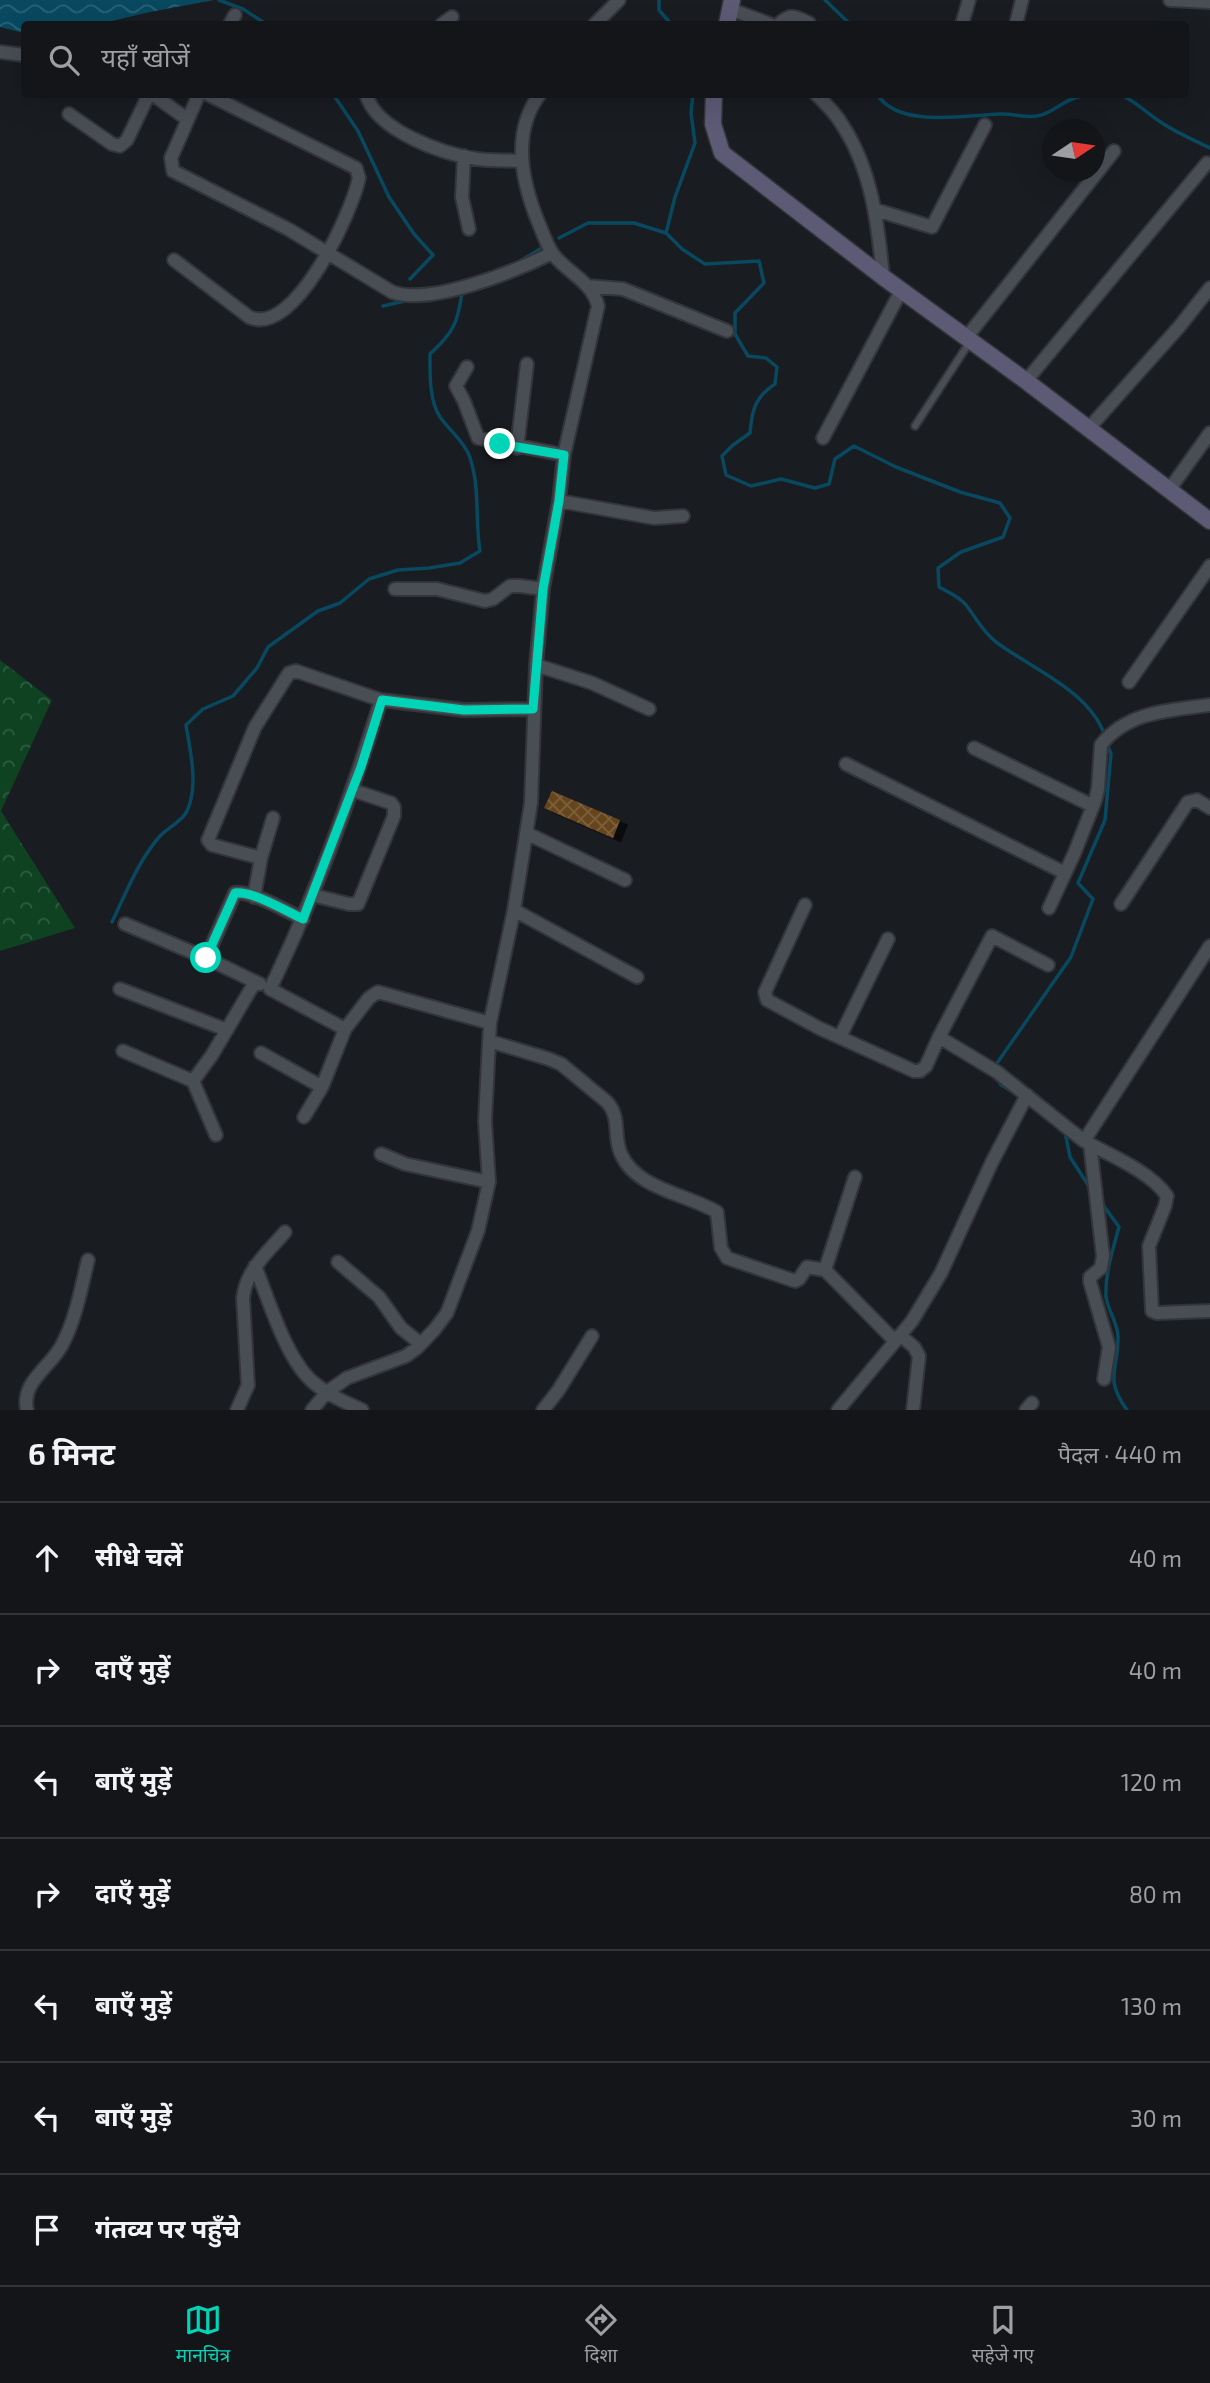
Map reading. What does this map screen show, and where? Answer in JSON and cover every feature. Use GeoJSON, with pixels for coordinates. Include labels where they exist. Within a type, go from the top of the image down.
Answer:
{"type":"FeatureCollection","features":[{"type":"Feature","properties":{"kind":"main road"},"geometry":{"type":"LineString","coordinates":[[714,98],[713,124],[722,153],[883,278],[1208,517]]}},
{"type":"Feature","properties":{"kind":"street"},"geometry":{"type":"LineString","coordinates":[[598,21],[619,0]]}},
{"type":"Feature","properties":{"kind":"street"},"geometry":{"type":"LineString","coordinates":[[963,21],[969,0]]}},
{"type":"Feature","properties":{"kind":"street"},"geometry":{"type":"LineString","coordinates":[[1017,21],[1022,0]]}},
{"type":"Feature","properties":{"kind":"street"},"geometry":{"type":"LineString","coordinates":[[1170,0],[1210,2]]}},
{"type":"Feature","properties":{"kind":"street"},"geometry":{"type":"LineString","coordinates":[[730,11],[761,21]]}},
{"type":"Feature","properties":{"kind":"street"},"geometry":{"type":"LineString","coordinates":[[782,21],[793,15],[805,21]]}},
{"type":"Feature","properties":{"kind":"street"},"geometry":{"type":"LineString","coordinates":[[0,52],[21,55]]}},
{"type":"Feature","properties":{"kind":"street"},"geometry":{"type":"LineString","coordinates":[[69,114],[112,144],[120,146],[127,140],[148,98]]}},
{"type":"Feature","properties":{"kind":"street"},"geometry":{"type":"LineString","coordinates":[[156,98],[187,119]]}},
{"type":"Feature","properties":{"kind":"street"},"geometry":{"type":"LineString","coordinates":[[197,98],[171,158],[173,171],[288,229],[392,292],[405,297],[463,287],[552,254]]}},
{"type":"Feature","properties":{"kind":"street"},"geometry":{"type":"LineString","coordinates":[[174,260],[249,317],[257,320],[278,314],[298,297],[313,278],[327,255],[358,185],[356,168],[215,98]]}},
{"type":"Feature","properties":{"kind":"street"},"geometry":{"type":"LineString","coordinates":[[367,98],[384,121],[423,144],[480,159],[522,161]]}},
{"type":"Feature","properties":{"kind":"street"},"geometry":{"type":"LineString","coordinates":[[312,1410],[327,1392],[358,1372],[399,1360],[421,1344],[447,1313],[478,1231],[489,1182],[485,1121],[490,1023],[514,909],[531,803],[533,709],[543,589],[559,501],[564,455],[598,306],[595,295],[552,254],[533,209],[521,147],[526,121],[537,98]]}},
{"type":"Feature","properties":{"kind":"street"},"geometry":{"type":"LineString","coordinates":[[819,98],[844,127],[864,169],[876,210],[883,278]]}},
{"type":"Feature","properties":{"kind":"street"},"geometry":{"type":"LineString","coordinates":[[876,210],[932,227],[985,125]]}},
{"type":"Feature","properties":{"kind":"street"},"geometry":{"type":"LineString","coordinates":[[968,339],[1114,151]]}},
{"type":"Feature","properties":{"kind":"street"},"geometry":{"type":"LineString","coordinates":[[464,156],[462,197],[469,229]]}},
{"type":"Feature","properties":{"kind":"street"},"geometry":{"type":"LineString","coordinates":[[1026,381],[1208,163]]}},
{"type":"Feature","properties":{"kind":"street"},"geometry":{"type":"LineString","coordinates":[[587,286],[622,289],[727,331]]}},
{"type":"Feature","properties":{"kind":"street"},"geometry":{"type":"LineString","coordinates":[[1089,428],[1210,288]]}},
{"type":"Feature","properties":{"kind":"street"},"geometry":{"type":"LineString","coordinates":[[823,438],[901,291]]}},
{"type":"Feature","properties":{"kind":"street"},"geometry":{"type":"LineString","coordinates":[[517,447],[527,364]]}},
{"type":"Feature","properties":{"kind":"street"},"geometry":{"type":"LineString","coordinates":[[467,367],[456,386],[476,436],[482,440],[564,455]]}},
{"type":"Feature","properties":{"kind":"street"},"geometry":{"type":"LineString","coordinates":[[1169,490],[1210,433]]}},
{"type":"Feature","properties":{"kind":"street"},"geometry":{"type":"LineString","coordinates":[[559,501],[653,518],[683,516]]}},
{"type":"Feature","properties":{"kind":"street"},"geometry":{"type":"LineString","coordinates":[[1129,682],[1210,566]]}},
{"type":"Feature","properties":{"kind":"street"},"geometry":{"type":"LineString","coordinates":[[395,589],[437,589],[485,601],[493,599],[510,586],[543,589]]}},
{"type":"Feature","properties":{"kind":"street"},"geometry":{"type":"LineString","coordinates":[[536,665],[592,683],[649,709]]}},
{"type":"Feature","properties":{"kind":"street"},"geometry":{"type":"LineString","coordinates":[[261,858],[212,845],[208,840],[255,727],[286,676],[296,671],[382,700],[464,710],[533,709]]}},
{"type":"Feature","properties":{"kind":"street"},"geometry":{"type":"LineString","coordinates":[[270,989],[303,919],[352,790],[382,700]]}},
{"type":"Feature","properties":{"kind":"street"},"geometry":{"type":"LineString","coordinates":[[1049,908],[1093,806],[1098,789],[1101,747],[1108,737],[1135,719],[1156,712],[1210,705]]}},
{"type":"Feature","properties":{"kind":"street"},"geometry":{"type":"LineString","coordinates":[[974,748],[1093,806]]}},
{"type":"Feature","properties":{"kind":"street"},"geometry":{"type":"LineString","coordinates":[[846,764],[1030,858],[1065,873]]}},
{"type":"Feature","properties":{"kind":"street"},"geometry":{"type":"LineString","coordinates":[[312,895],[349,904],[362,901],[394,816],[394,807],[391,803],[352,790]]}},
{"type":"Feature","properties":{"kind":"street"},"geometry":{"type":"LineString","coordinates":[[1121,904],[1188,802],[1197,800],[1210,808]]}},
{"type":"Feature","properties":{"kind":"street"},"geometry":{"type":"LineString","coordinates":[[254,897],[261,858],[273,818]]}},
{"type":"Feature","properties":{"kind":"street"},"geometry":{"type":"LineString","coordinates":[[526,833],[625,880]]}},
{"type":"Feature","properties":{"kind":"street"},"geometry":{"type":"LineString","coordinates":[[206,958],[233,894],[240,892],[254,897],[303,919]]}},
{"type":"Feature","properties":{"kind":"street"},"geometry":{"type":"LineString","coordinates":[[805,905],[765,992],[766,998],[840,1037],[916,1071],[926,1066],[991,937],[996,936],[1048,965]]}},
{"type":"Feature","properties":{"kind":"street"},"geometry":{"type":"LineString","coordinates":[[514,909],[637,977]]}},
{"type":"Feature","properties":{"kind":"street"},"geometry":{"type":"LineString","coordinates":[[125,924],[206,958],[345,1029]]}},
{"type":"Feature","properties":{"kind":"street"},"geometry":{"type":"LineString","coordinates":[[840,1037],[888,939]]}},
{"type":"Feature","properties":{"kind":"street"},"geometry":{"type":"LineString","coordinates":[[1104,1379],[1109,1347],[1090,1282],[1090,1277],[1101,1268],[1103,1262],[1095,1184],[1087,1143],[1210,946]]}},
{"type":"Feature","properties":{"kind":"street"},"geometry":{"type":"LineString","coordinates":[[193,1081],[255,982]]}},
{"type":"Feature","properties":{"kind":"street"},"geometry":{"type":"LineString","coordinates":[[120,989],[227,1030]]}},
{"type":"Feature","properties":{"kind":"street"},"geometry":{"type":"LineString","coordinates":[[304,1116],[321,1087],[345,1029],[369,998],[379,992],[490,1023]]}},
{"type":"Feature","properties":{"kind":"street"},"geometry":{"type":"LineString","coordinates":[[939,1037],[994,1070],[1087,1143],[1156,1183],[1167,1196],[1166,1206],[1149,1246],[1152,1311],[1210,1311]]}},
{"type":"Feature","properties":{"kind":"street"},"geometry":{"type":"LineString","coordinates":[[489,1041],[561,1064],[607,1102],[615,1117],[622,1156],[642,1178],[715,1210],[719,1216],[721,1248],[727,1258],[795,1281],[800,1279],[807,1267],[825,1270],[897,1338],[914,1347],[919,1356],[913,1410]]}},
{"type":"Feature","properties":{"kind":"street"},"geometry":{"type":"LineString","coordinates":[[123,1051],[193,1081],[216,1135]]}},
{"type":"Feature","properties":{"kind":"street"},"geometry":{"type":"LineString","coordinates":[[261,1053],[321,1087]]}},
{"type":"Feature","properties":{"kind":"street"},"geometry":{"type":"LineString","coordinates":[[838,1410],[912,1321],[942,1273],[992,1162],[1027,1096]]}},
{"type":"Feature","properties":{"kind":"street"},"geometry":{"type":"LineString","coordinates":[[381,1154],[405,1164],[489,1182]]}},
{"type":"Feature","properties":{"kind":"street"},"geometry":{"type":"LineString","coordinates":[[825,1270],[855,1177]]}},
{"type":"Feature","properties":{"kind":"street"},"geometry":{"type":"LineString","coordinates":[[237,1410],[248,1385],[244,1285],[255,1266],[285,1232]]}},
{"type":"Feature","properties":{"kind":"street"},"geometry":{"type":"LineString","coordinates":[[27,1410],[27,1393],[31,1384],[61,1348],[68,1332],[88,1260]]}},
{"type":"Feature","properties":{"kind":"street"},"geometry":{"type":"LineString","coordinates":[[338,1262],[380,1297],[401,1328],[421,1344]]}},
{"type":"Feature","properties":{"kind":"street"},"geometry":{"type":"LineString","coordinates":[[255,1266],[289,1351],[311,1381],[362,1410]]}},
{"type":"Feature","properties":{"kind":"street"},"geometry":{"type":"LineString","coordinates":[[543,1410],[592,1336]]}},
{"type":"Feature","properties":{"kind":"lane"},"geometry":{"type":"LineString","coordinates":[[915,426],[968,339]]}},
{"type":"Feature","properties":{"kind":"green space"},"geometry":{"type":"Polygon","coordinates":[[[0,660],[52,700],[1,811],[75,928],[0,951],[0,660]]]}},
{"type":"Feature","properties":{"kind":"water"},"geometry":{"type":"Polygon","coordinates":[[[0,0],[214,0],[112,21],[21,21],[21,32],[0,27],[0,0]]]}},
{"type":"Feature","properties":{"kind":"building"},"geometry":{"type":"Polygon","coordinates":[[[552,791],[620,820],[613,838],[544,808],[552,791]]]}},
{"type":"Feature","properties":{"kind":"waterway"},"geometry":{"type":"LineString","coordinates":[[219,0],[243,9],[261,21]]}},
{"type":"Feature","properties":{"kind":"waterway"},"geometry":{"type":"LineString","coordinates":[[659,0],[659,10],[668,21]]}},
{"type":"Feature","properties":{"kind":"waterway"},"geometry":{"type":"LineString","coordinates":[[825,0],[847,21]]}},
{"type":"Feature","properties":{"kind":"waterway"},"geometry":{"type":"LineString","coordinates":[[336,98],[358,131],[389,197],[414,234],[433,255],[410,279]]}},
{"type":"Feature","properties":{"kind":"waterway"},"geometry":{"type":"LineString","coordinates":[[666,233],[675,197],[695,143],[691,113],[693,98]]}},
{"type":"Feature","properties":{"kind":"waterway"},"geometry":{"type":"LineString","coordinates":[[881,98],[900,112],[934,118],[1004,114],[1037,116],[1077,98]]}},
{"type":"Feature","properties":{"kind":"waterway"},"geometry":{"type":"LineString","coordinates":[[1126,98],[1168,127],[1210,148]]}},
{"type":"Feature","properties":{"kind":"waterway"},"geometry":{"type":"LineString","coordinates":[[559,238],[588,223],[634,223],[666,233],[682,249],[705,264],[759,261],[764,283],[735,313],[735,334],[748,356],[766,358],[777,367],[775,384],[759,399],[752,417],[750,433],[722,456],[726,475],[751,486],[781,479],[815,488],[829,484],[835,459],[854,446],[896,467],[960,492],[1000,503],[1010,518],[1003,537],[961,552],[938,568],[939,587],[963,602],[996,642],[1073,693],[1097,720],[1105,736]]}},
{"type":"Feature","properties":{"kind":"waterway"},"geometry":{"type":"LineString","coordinates":[[520,261],[545,246]]}},
{"type":"Feature","properties":{"kind":"waterway"},"geometry":{"type":"LineString","coordinates":[[112,922],[145,856],[160,836],[182,818],[191,801],[193,779],[186,725],[203,709],[233,696],[257,668],[268,647],[318,611],[340,603],[369,579],[398,570],[460,563],[480,551],[476,483],[471,461],[462,443],[436,410],[430,378],[430,354],[453,327],[462,292]]}},
{"type":"Feature","properties":{"kind":"waterway"},"geometry":{"type":"LineString","coordinates":[[383,306],[409,300]]}},
{"type":"Feature","properties":{"kind":"waterway"},"geometry":{"type":"LineString","coordinates":[[995,1066],[1071,957],[1093,899],[1078,883],[1105,820],[1111,754],[1107,744]]}},
{"type":"Feature","properties":{"kind":"waterway"},"geometry":{"type":"LineString","coordinates":[[998,1079],[1001,1085],[1013,1092]]}},
{"type":"Feature","properties":{"kind":"waterway"},"geometry":{"type":"LineString","coordinates":[[1065,1132],[1070,1157],[1090,1188]]}},
{"type":"Feature","properties":{"kind":"waterway"},"geometry":{"type":"LineString","coordinates":[[1101,1202],[1119,1227],[1108,1270],[1106,1296],[1118,1333],[1114,1382],[1127,1410]]}},
{"type":"Feature","properties":{"kind":"route"},"geometry":{"type":"LineString","coordinates":[[206,958],[235,893],[254,897],[303,919],[361,767],[382,700],[464,710],[533,709],[543,589],[559,501],[564,455],[500,444]]}}]}
